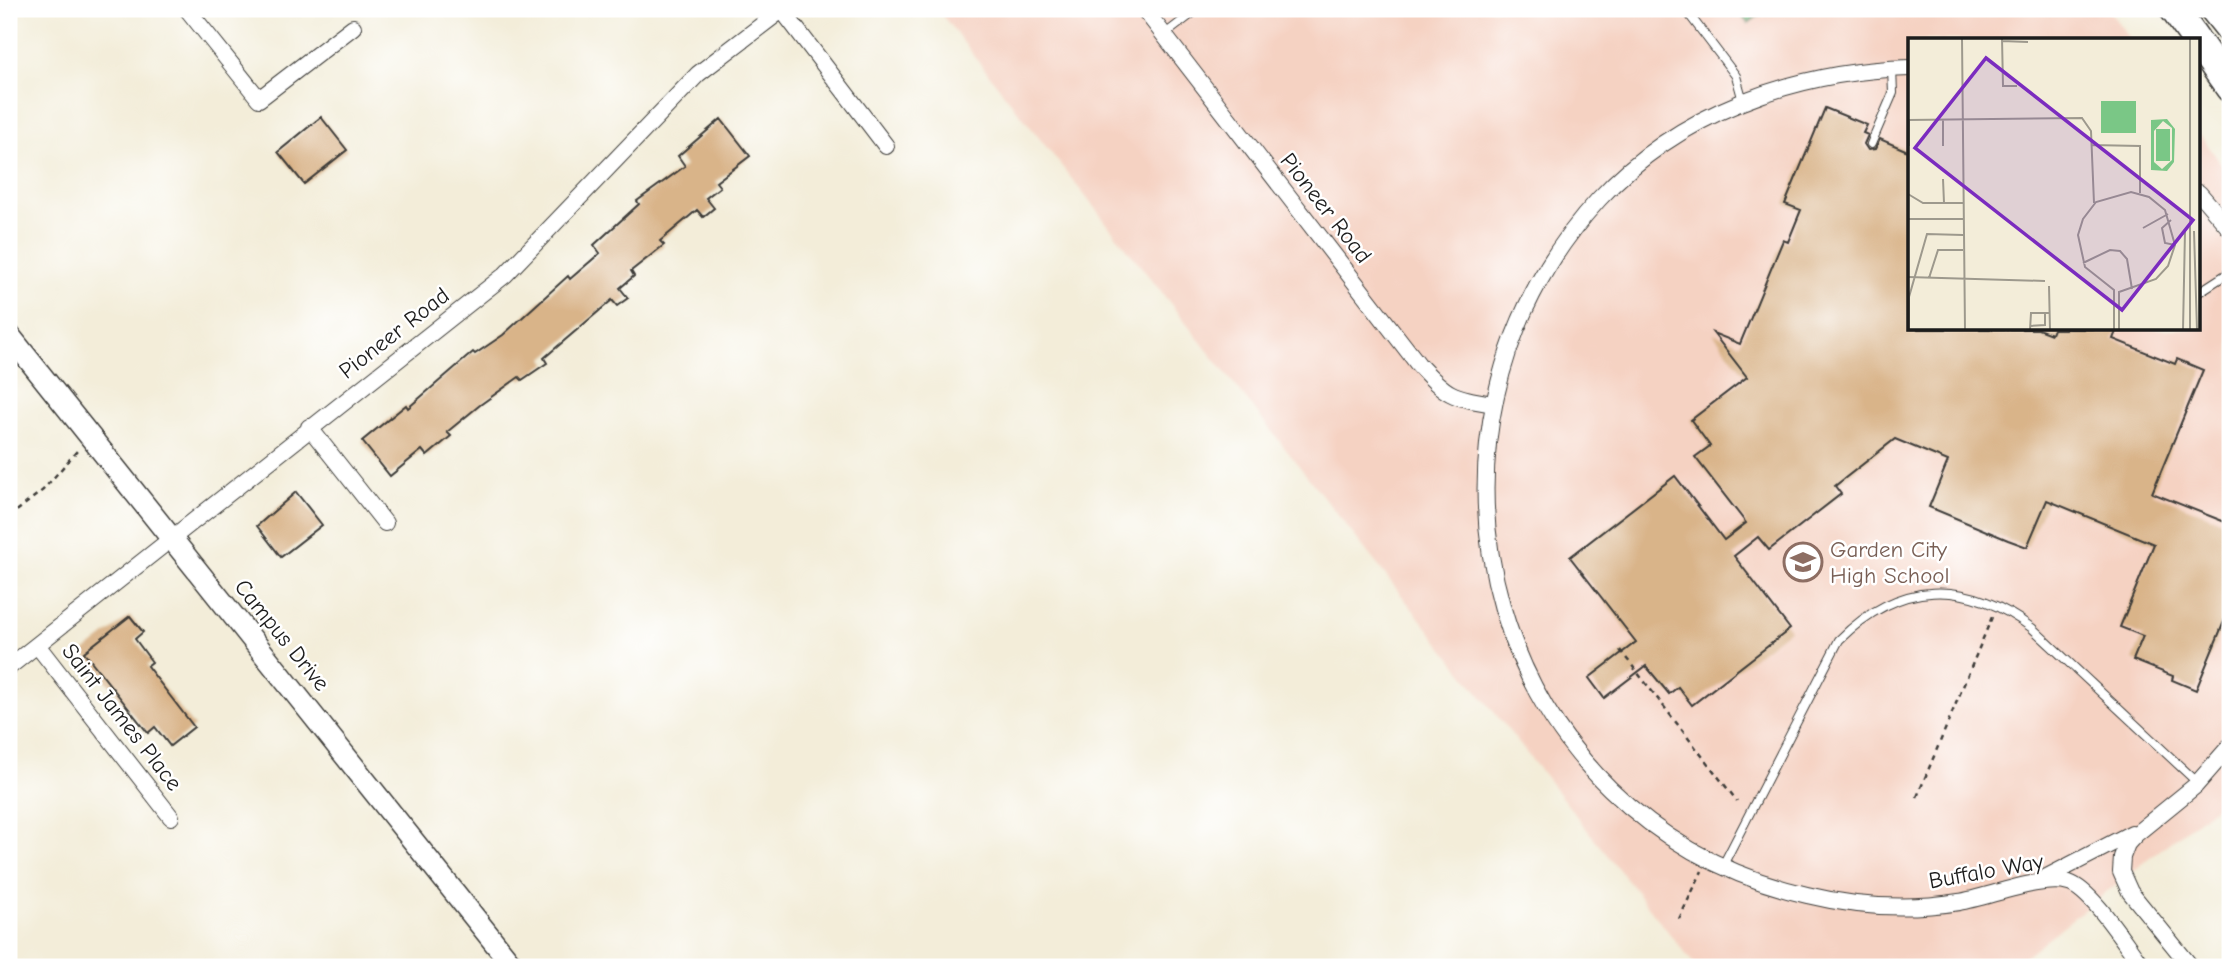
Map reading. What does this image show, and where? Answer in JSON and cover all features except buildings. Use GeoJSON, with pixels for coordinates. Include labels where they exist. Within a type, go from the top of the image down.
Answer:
{"type":"FeatureCollection","features":[{"type":"Feature","properties":{"kind":"highway"},"geometry":{"type":"LineString","coordinates":[[2174,9],[2195,38]]}},
{"type":"Feature","properties":{"kind":"highway"},"geometry":{"type":"LineString","coordinates":[[2214,9],[2230,29]]}},
{"type":"Feature","properties":{"kind":"highway"},"geometry":{"type":"LineString","coordinates":[[2200,45],[2230,88]]}},
{"type":"Feature","properties":{"kind":"main road","name":"Campus Drive"},"geometry":{"type":"LineString","coordinates":[[9,335],[514,967]]}},
{"type":"Feature","properties":{"kind":"street"},"geometry":{"type":"LineString","coordinates":[[187,9],[259,99],[353,27]]}},
{"type":"Feature","properties":{"kind":"street"},"geometry":{"type":"LineString","coordinates":[[782,9],[886,146]]}},
{"type":"Feature","properties":{"kind":"street","name":"Pioneer Road"},"geometry":{"type":"LineString","coordinates":[[9,667],[505,275],[698,75],[782,9]]}},
{"type":"Feature","properties":{"kind":"street","name":"Pioneer Road"},"geometry":{"type":"LineString","coordinates":[[1144,9],[1442,391],[1458,398],[1493,404]]}},
{"type":"Feature","properties":{"kind":"street","name":"Buffalo Way"},"geometry":{"type":"LineString","coordinates":[[1908,68],[1821,77],[1743,101],[1674,136],[1609,188],[1581,219],[1550,261],[1523,310],[1507,351],[1493,404],[1485,466],[1486,535],[1502,607],[1529,676],[1566,735],[1611,788],[1671,836],[1723,865],[1767,884],[1808,896],[1886,906],[1954,903],[2046,882],[2075,885],[2087,895],[2143,967]]}},
{"type":"Feature","properties":{"kind":"street"},"geometry":{"type":"LineString","coordinates":[[2200,194],[2230,229]]}},
{"type":"Feature","properties":{"kind":"street"},"geometry":{"type":"LineString","coordinates":[[309,428],[385,523]]}},
{"type":"Feature","properties":{"kind":"street","name":"Saint James Place"},"geometry":{"type":"LineString","coordinates":[[37,645],[171,817]]}},
{"type":"Feature","properties":{"kind":"street"},"geometry":{"type":"LineString","coordinates":[[2191,967],[2130,892],[2121,872],[2127,844],[2198,783],[2230,746]]}},
{"type":"Feature","properties":{"kind":"street"},"geometry":{"type":"LineString","coordinates":[[2025,887],[2111,845],[2164,813]]}},
{"type":"Feature","properties":{"kind":"lane"},"geometry":{"type":"LineString","coordinates":[[1164,35],[1198,9]]}},
{"type":"Feature","properties":{"kind":"lane"},"geometry":{"type":"LineString","coordinates":[[1685,9],[1736,76],[1743,101]]}},
{"type":"Feature","properties":{"kind":"lane"},"geometry":{"type":"LineString","coordinates":[[1871,144],[1892,93],[1892,69]]}},
{"type":"Feature","properties":{"kind":"lane"},"geometry":{"type":"LineString","coordinates":[[2200,291],[2230,272]]}},
{"type":"Feature","properties":{"kind":"lane"},"geometry":{"type":"LineString","coordinates":[[1723,865],[1839,640],[1857,623],[1886,604],[1917,593],[1951,592],[1982,598],[2008,609],[2032,628],[2198,783]]}},
{"type":"Feature","properties":{"kind":"path"},"geometry":{"type":"LineString","coordinates":[[9,517],[43,490],[77,451]]}},
{"type":"Feature","properties":{"kind":"path"},"geometry":{"type":"LineString","coordinates":[[1917,797],[1992,617]]}},
{"type":"Feature","properties":{"kind":"path"},"geometry":{"type":"LineString","coordinates":[[1620,650],[1737,801]]}},
{"type":"Feature","properties":{"kind":"path"},"geometry":{"type":"LineString","coordinates":[[1679,919],[1702,871]]}},
{"type":"Feature","properties":{"kind":"shaded area","name":"Garden City High School"},"geometry":{"type":"Polygon","coordinates":[[[937,9],[2108,9],[2130,38],[1908,38],[1908,331],[2200,331],[2200,134],[2230,176],[2230,795],[2011,967],[1696,967],[937,9]]]}},
{"type":"Feature","properties":{"kind":"green space"},"geometry":{"type":"Polygon","coordinates":[[[1737,9],[1767,9],[1748,23],[1737,9]]]}},
{"type":"Feature","properties":{"kind":"place","name":"Garden City High School"},"geometry":{"type":"Point","coordinates":[1803,562]}}]}
